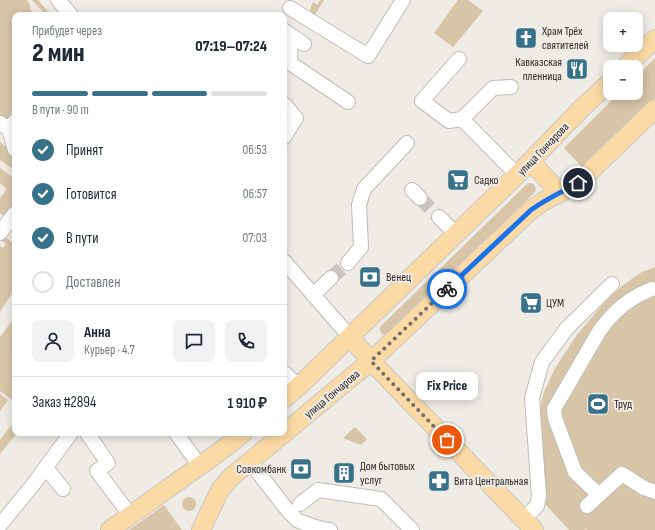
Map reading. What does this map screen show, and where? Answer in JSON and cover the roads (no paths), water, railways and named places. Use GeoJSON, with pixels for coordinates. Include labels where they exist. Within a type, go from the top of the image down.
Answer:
{"type":"FeatureCollection","features":[{"type":"Feature","properties":{"kind":"main road"},"geometry":{"type":"LineString","coordinates":[[633,60],[655,39]]}},
{"type":"Feature","properties":{"kind":"main road","name":"улица Гончарова"},"geometry":{"type":"LineString","coordinates":[[287,396],[518,175],[583,107],[603,88]]}},
{"type":"Feature","properties":{"kind":"main road","name":"улица Гончарова"},"geometry":{"type":"LineString","coordinates":[[287,431],[371,361],[531,210],[544,201],[560,194],[578,183],[655,109]]}},
{"type":"Feature","properties":{"kind":"main road"},"geometry":{"type":"LineString","coordinates":[[531,162],[560,194]]}},
{"type":"Feature","properties":{"kind":"main road"},"geometry":{"type":"LineString","coordinates":[[350,337],[371,361],[529,524]]}},
{"type":"Feature","properties":{"kind":"main road"},"geometry":{"type":"LineString","coordinates":[[110,530],[239,436]]}},
{"type":"Feature","properties":{"kind":"main road","name":"улица Гончарова"},"geometry":{"type":"LineString","coordinates":[[200,530],[220,490],[230,478],[281,436]]}},
{"type":"Feature","properties":{"kind":"street"},"geometry":{"type":"LineString","coordinates":[[290,9],[368,56],[403,0]]}},
{"type":"Feature","properties":{"kind":"street"},"geometry":{"type":"LineString","coordinates":[[60,1],[69,12]]}},
{"type":"Feature","properties":{"kind":"street"},"geometry":{"type":"LineString","coordinates":[[288,34],[304,44]]}},
{"type":"Feature","properties":{"kind":"street"},"geometry":{"type":"LineString","coordinates":[[288,34],[290,63],[348,102]]}},
{"type":"Feature","properties":{"kind":"street"},"geometry":{"type":"LineString","coordinates":[[459,60],[422,101],[449,121],[462,119],[493,88],[511,87]]}},
{"type":"Feature","properties":{"kind":"street"},"geometry":{"type":"LineString","coordinates":[[287,108],[296,118],[287,132]]}},
{"type":"Feature","properties":{"kind":"street"},"geometry":{"type":"LineString","coordinates":[[462,119],[518,175]]}},
{"type":"Feature","properties":{"kind":"street"},"geometry":{"type":"LineString","coordinates":[[6,128],[12,143]]}},
{"type":"Feature","properties":{"kind":"street"},"geometry":{"type":"LineString","coordinates":[[348,262],[361,247],[359,205],[364,189],[407,143]]}},
{"type":"Feature","properties":{"kind":"street"},"geometry":{"type":"LineString","coordinates":[[0,234],[12,217]]}},
{"type":"Feature","properties":{"kind":"street"},"geometry":{"type":"LineString","coordinates":[[439,218],[456,234]]}},
{"type":"Feature","properties":{"kind":"street"},"geometry":{"type":"LineString","coordinates":[[287,265],[350,337]]}},
{"type":"Feature","properties":{"kind":"street"},"geometry":{"type":"LineString","coordinates":[[313,295],[331,278]]}},
{"type":"Feature","properties":{"kind":"street"},"geometry":{"type":"LineString","coordinates":[[529,524],[537,506],[539,496],[532,398],[542,362],[567,328],[612,284]]}},
{"type":"Feature","properties":{"kind":"street"},"geometry":{"type":"LineString","coordinates":[[599,495],[576,472],[555,418],[554,409],[600,330],[617,310],[627,302],[652,289]]}},
{"type":"Feature","properties":{"kind":"street"},"geometry":{"type":"LineString","coordinates":[[287,375],[298,387]]}},
{"type":"Feature","properties":{"kind":"street"},"geometry":{"type":"LineString","coordinates":[[0,524],[32,486],[69,436]]}},
{"type":"Feature","properties":{"kind":"street"},"geometry":{"type":"LineString","coordinates":[[89,436],[108,463],[97,471],[131,516]]}},
{"type":"Feature","properties":{"kind":"street"},"geometry":{"type":"LineString","coordinates":[[178,436],[200,466]]}},
{"type":"Feature","properties":{"kind":"street"},"geometry":{"type":"LineString","coordinates":[[250,462],[297,520],[322,529],[330,530]]}},
{"type":"Feature","properties":{"kind":"street"},"geometry":{"type":"LineString","coordinates":[[46,468],[63,489]]}},
{"type":"Feature","properties":{"kind":"street"},"geometry":{"type":"LineString","coordinates":[[587,506],[622,474],[644,488],[655,492]]}},
{"type":"Feature","properties":{"kind":"street"},"geometry":{"type":"LineString","coordinates":[[300,504],[318,490],[382,499],[412,530]]}},
{"type":"Feature","properties":{"kind":"tunnel"},"geometry":{"type":"LineString","coordinates":[[420,198],[439,217]]}},
{"type":"Feature","properties":{"kind":"tunnel"},"geometry":{"type":"LineString","coordinates":[[331,278],[348,263]]}},
{"type":"Feature","properties":{"kind":"place","name":"Храм Трёх святителей"},"geometry":{"type":"Point","coordinates":[526,38]}},
{"type":"Feature","properties":{"kind":"place","name":"Кавказская пленница"},"geometry":{"type":"Point","coordinates":[577,69]}},
{"type":"Feature","properties":{"kind":"place","name":"Садко"},"geometry":{"type":"Point","coordinates":[458,180]}},
{"type":"Feature","properties":{"kind":"place","name":"Венец"},"geometry":{"type":"Point","coordinates":[370,277]}},
{"type":"Feature","properties":{"kind":"place","name":"ЦУМ"},"geometry":{"type":"Point","coordinates":[531,303]}},
{"type":"Feature","properties":{"kind":"place","name":"Труд"},"geometry":{"type":"Point","coordinates":[598,404]}},
{"type":"Feature","properties":{"kind":"place","name":"Fix Price"},"geometry":{"type":"Point","coordinates":[447,440]}},
{"type":"Feature","properties":{"kind":"place","name":"Совкомбанк"},"geometry":{"type":"Point","coordinates":[301,469]}},
{"type":"Feature","properties":{"kind":"place","name":"Дом бытовых услуг"},"geometry":{"type":"Point","coordinates":[344,473]}},
{"type":"Feature","properties":{"kind":"place","name":"Вита Центральная"},"geometry":{"type":"Point","coordinates":[439,481]}}]}
